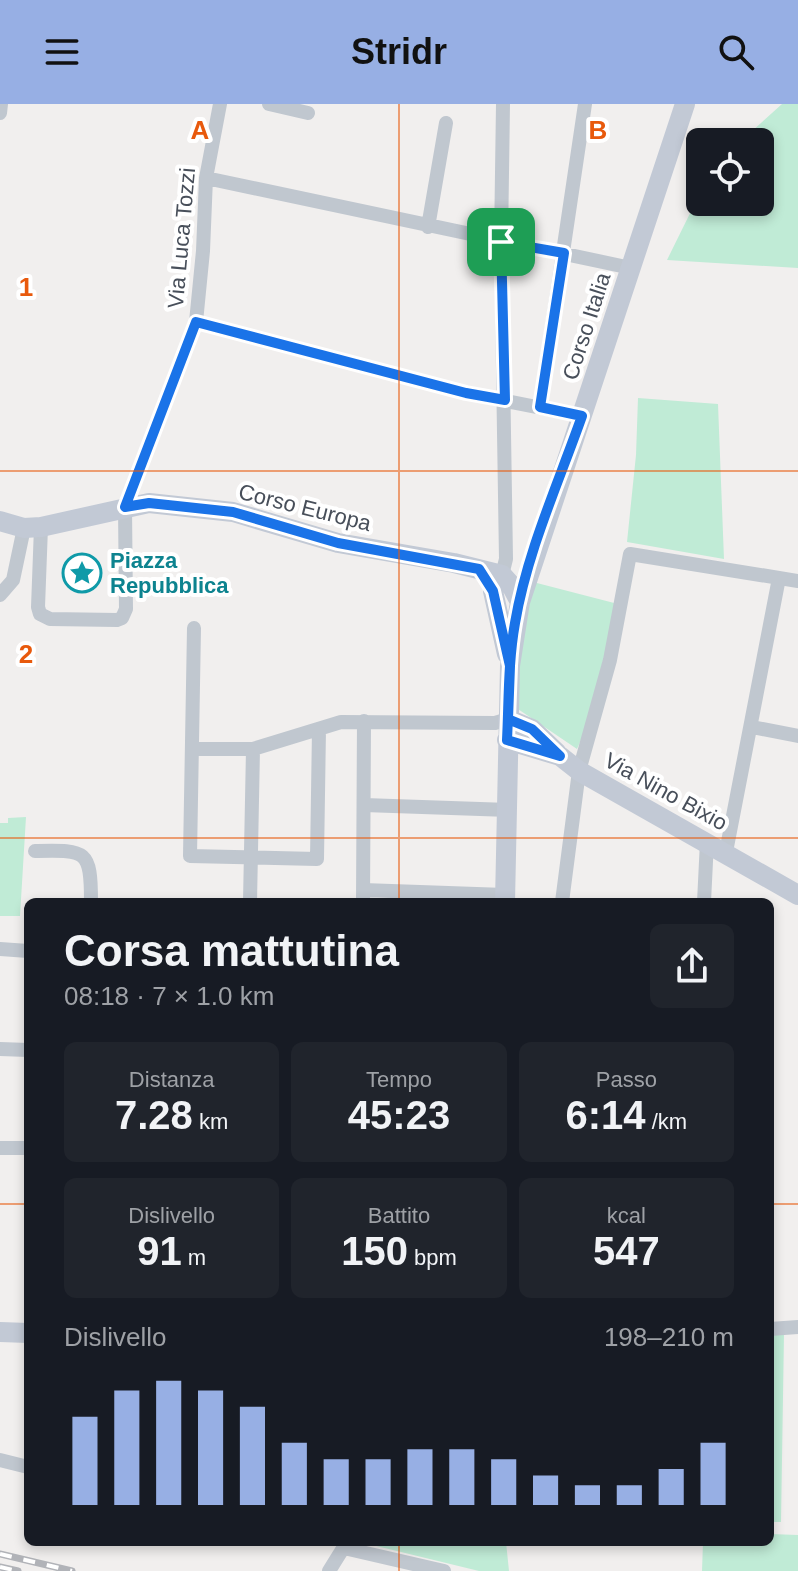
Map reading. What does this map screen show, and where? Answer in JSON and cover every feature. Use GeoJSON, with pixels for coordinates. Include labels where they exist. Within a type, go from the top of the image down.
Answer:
{"type":"FeatureCollection","features":[{"type":"Feature","properties":{"kind":"street"},"geometry":{"type":"LineString","coordinates":[[0,113],[1,104]]}},
{"type":"Feature","properties":{"kind":"street","name":"Via Luca Tozzi"},"geometry":{"type":"LineString","coordinates":[[125,507],[196,322],[206,178],[220,104]]}},
{"type":"Feature","properties":{"kind":"street"},"geometry":{"type":"LineString","coordinates":[[269,104],[308,113]]}},
{"type":"Feature","properties":{"kind":"street"},"geometry":{"type":"LineString","coordinates":[[503,104],[501,242],[506,559],[497,583],[505,600],[520,602]]}},
{"type":"Feature","properties":{"kind":"street"},"geometry":{"type":"LineString","coordinates":[[540,407],[585,104]]}},
{"type":"Feature","properties":{"kind":"street","name":"Corso Italia"},"geometry":{"type":"LineString","coordinates":[[505,898],[510,666],[520,602],[685,104]]}},
{"type":"Feature","properties":{"kind":"street"},"geometry":{"type":"LineString","coordinates":[[428,227],[446,123]]}},
{"type":"Feature","properties":{"kind":"street"},"geometry":{"type":"LineString","coordinates":[[206,178],[631,268]]}},
{"type":"Feature","properties":{"kind":"street"},"geometry":{"type":"LineString","coordinates":[[196,322],[452,389],[582,416]]}},
{"type":"Feature","properties":{"kind":"street","name":"Corso Europa"},"geometry":{"type":"LineString","coordinates":[[0,521],[32,528],[149,503],[233,512],[338,543],[479,569],[497,583],[510,666]]}},
{"type":"Feature","properties":{"kind":"street"},"geometry":{"type":"LineString","coordinates":[[32,528],[40,614],[50,619],[120,619],[126,609],[125,507]]}},
{"type":"Feature","properties":{"kind":"street"},"geometry":{"type":"LineString","coordinates":[[0,595],[13,580],[32,528]]}},
{"type":"Feature","properties":{"kind":"street"},"geometry":{"type":"LineString","coordinates":[[563,898],[579,771],[610,660],[630,554],[798,581]]}},
{"type":"Feature","properties":{"kind":"street"},"geometry":{"type":"LineString","coordinates":[[497,583],[531,563]]}},
{"type":"Feature","properties":{"kind":"street"},"geometry":{"type":"LineString","coordinates":[[726,852],[779,578]]}},
{"type":"Feature","properties":{"kind":"street"},"geometry":{"type":"LineString","coordinates":[[194,628],[190,856],[317,859],[319,729]]}},
{"type":"Feature","properties":{"kind":"street"},"geometry":{"type":"LineString","coordinates":[[192,749],[253,749],[341,722],[495,723],[508,719],[532,729],[560,756]]}},
{"type":"Feature","properties":{"kind":"street"},"geometry":{"type":"LineString","coordinates":[[364,721],[363,896],[505,898]]}},
{"type":"Feature","properties":{"kind":"street"},"geometry":{"type":"LineString","coordinates":[[752,727],[798,736]]}},
{"type":"Feature","properties":{"kind":"street","name":"Via Nino Bixio"},"geometry":{"type":"LineString","coordinates":[[507,740],[560,756],[579,771],[798,895]]}},
{"type":"Feature","properties":{"kind":"street"},"geometry":{"type":"LineString","coordinates":[[250,898],[253,749]]}},
{"type":"Feature","properties":{"kind":"street"},"geometry":{"type":"LineString","coordinates":[[364,805],[509,810]]}},
{"type":"Feature","properties":{"kind":"street"},"geometry":{"type":"LineString","coordinates":[[704,898],[707,841]]}},
{"type":"Feature","properties":{"kind":"street"},"geometry":{"type":"LineString","coordinates":[[35,851],[71,850],[81,855],[91,870],[91,898]]}},
{"type":"Feature","properties":{"kind":"street"},"geometry":{"type":"LineString","coordinates":[[0,949],[24,951]]}},
{"type":"Feature","properties":{"kind":"street"},"geometry":{"type":"LineString","coordinates":[[0,1049],[24,1050]]}},
{"type":"Feature","properties":{"kind":"street"},"geometry":{"type":"LineString","coordinates":[[0,1148],[24,1148]]}},
{"type":"Feature","properties":{"kind":"street"},"geometry":{"type":"LineString","coordinates":[[774,1329],[798,1327]]}},
{"type":"Feature","properties":{"kind":"street"},"geometry":{"type":"LineString","coordinates":[[0,1332],[24,1333]]}},
{"type":"Feature","properties":{"kind":"street"},"geometry":{"type":"LineString","coordinates":[[0,1460],[24,1466]]}},
{"type":"Feature","properties":{"kind":"street"},"geometry":{"type":"LineString","coordinates":[[329,1571],[345,1546]]}},
{"type":"Feature","properties":{"kind":"street"},"geometry":{"type":"LineString","coordinates":[[350,1546],[444,1571]]}},
{"type":"Feature","properties":{"kind":"green space"},"geometry":{"type":"Polygon","coordinates":[[[782,104],[798,104],[798,268],[667,260],[689,216],[774,216],[774,128],[755,128],[782,104]]]}},
{"type":"Feature","properties":{"kind":"green space"},"geometry":{"type":"Polygon","coordinates":[[[638,398],[718,404],[724,559],[627,542],[638,398]]]}},
{"type":"Feature","properties":{"kind":"green space"},"geometry":{"type":"Polygon","coordinates":[[[533,582],[618,604],[577,749],[512,705],[533,582]]]}},
{"type":"Feature","properties":{"kind":"green space"},"geometry":{"type":"Polygon","coordinates":[[[26,817],[20,916],[0,916],[0,823],[8,823],[8,818],[26,817]]]}},
{"type":"Feature","properties":{"kind":"green space"},"geometry":{"type":"Polygon","coordinates":[[[784,1334],[781,1522],[774,1522],[774,1335],[784,1334]]]}},
{"type":"Feature","properties":{"kind":"green space"},"geometry":{"type":"Polygon","coordinates":[[[774,1534],[798,1535],[798,1571],[702,1571],[703,1546],[774,1546],[774,1534]]]}},
{"type":"Feature","properties":{"kind":"green space"},"geometry":{"type":"Polygon","coordinates":[[[376,1546],[506,1546],[509,1571],[479,1571],[376,1546]]]}},
{"type":"Feature","properties":{"kind":"railway"},"geometry":{"type":"LineString","coordinates":[[0,1554],[72,1571]]}},
{"type":"Feature","properties":{"kind":"railway"},"geometry":{"type":"LineString","coordinates":[[0,1567],[18,1571]]}},
{"type":"Feature","properties":{"kind":"place","name":"Piazza Repubblica"},"geometry":{"type":"Point","coordinates":[82,573]}},
{"type":"Feature","properties":{"kind":"route"},"geometry":{"type":"LineString","coordinates":[[501,242],[505,400],[466,393],[196,322],[125,507],[149,503],[233,512],[338,543],[479,569],[493,591],[510,666],[508,719],[532,729],[560,756],[507,740],[510,666],[520,602],[534,551],[582,416],[540,407],[564,253],[501,242]]}}]}
